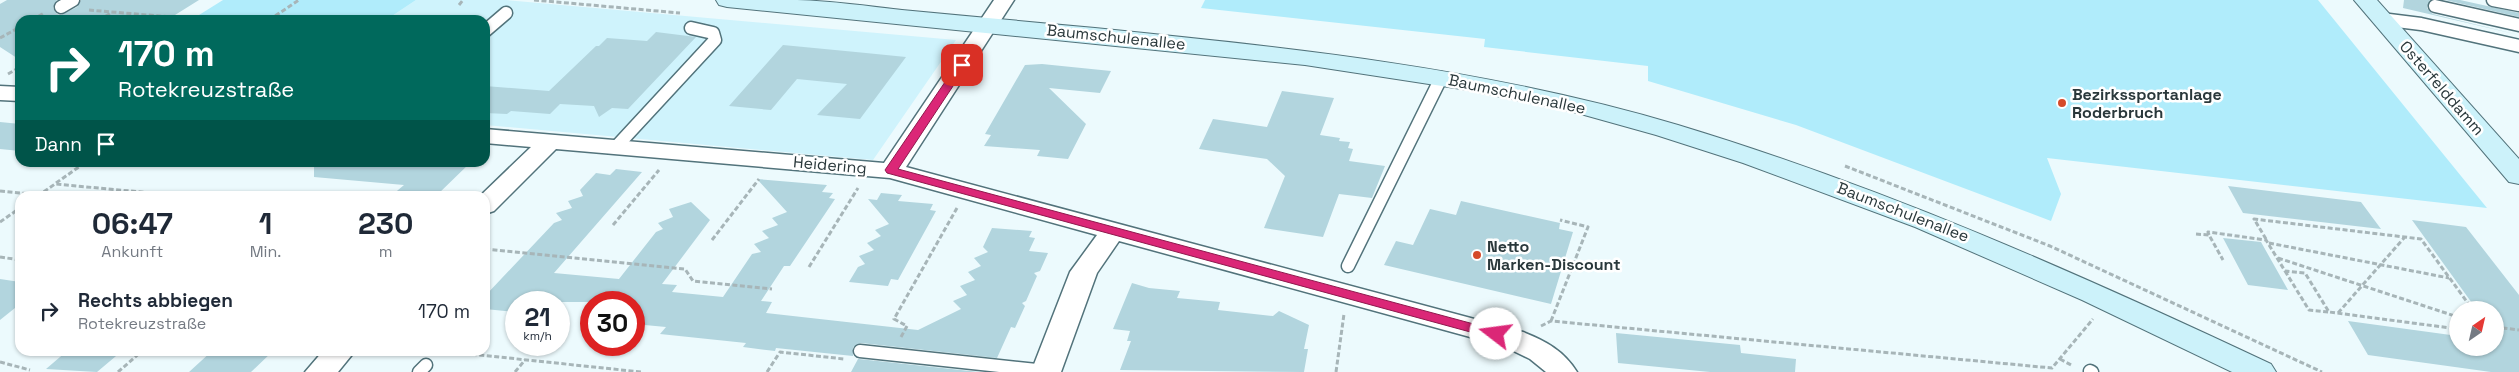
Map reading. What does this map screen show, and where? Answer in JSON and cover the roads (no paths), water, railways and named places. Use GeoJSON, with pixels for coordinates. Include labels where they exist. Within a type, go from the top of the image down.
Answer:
{"type":"FeatureCollection","features":[{"type":"Feature","properties":{"kind":"main road","name":"Baumschulenallee"},"geometry":{"type":"LineString","coordinates":[[726,0],[1291,54],[1441,78],[1573,104],[1668,130],[1785,167],[1908,212],[2006,252],[2126,307],[2260,372]]}},
{"type":"Feature","properties":{"kind":"main road","name":"Osterfelddamm"},"geometry":{"type":"LineString","coordinates":[[2364,0],[2519,176]]}},
{"type":"Feature","properties":{"kind":"street"},"geometry":{"type":"LineString","coordinates":[[880,170],[1004,0]]}},
{"type":"Feature","properties":{"kind":"street"},"geometry":{"type":"LineString","coordinates":[[0,93],[15,94]]}},
{"type":"Feature","properties":{"kind":"street","name":"Heidering"},"geometry":{"type":"LineString","coordinates":[[490,136],[880,170],[972,192],[1513,339],[1536,348],[1554,360],[1562,372]]}},
{"type":"Feature","properties":{"kind":"street"},"geometry":{"type":"LineString","coordinates":[[490,201],[550,142]]}},
{"type":"Feature","properties":{"kind":"street"},"geometry":{"type":"LineString","coordinates":[[1046,371],[1084,272],[1113,231]]}},
{"type":"Feature","properties":{"kind":"street"},"geometry":{"type":"LineString","coordinates":[[320,372],[336,356]]}},
{"type":"Feature","properties":{"kind":"lane"},"geometry":{"type":"LineString","coordinates":[[61,7],[73,0]]}},
{"type":"Feature","properties":{"kind":"lane"},"geometry":{"type":"LineString","coordinates":[[2493,0],[2519,5]]}},
{"type":"Feature","properties":{"kind":"lane"},"geometry":{"type":"LineString","coordinates":[[2435,6],[2519,25]]}},
{"type":"Feature","properties":{"kind":"lane"},"geometry":{"type":"LineString","coordinates":[[490,27],[506,13]]}},
{"type":"Feature","properties":{"kind":"lane"},"geometry":{"type":"LineString","coordinates":[[2382,19],[2421,24],[2519,46]]}},
{"type":"Feature","properties":{"kind":"lane"},"geometry":{"type":"LineString","coordinates":[[616,147],[715,40],[713,33],[691,28]]}},
{"type":"Feature","properties":{"kind":"lane"},"geometry":{"type":"LineString","coordinates":[[1348,266],[1441,78]]}},
{"type":"Feature","properties":{"kind":"lane"},"geometry":{"type":"LineString","coordinates":[[860,352],[1046,371]]}},
{"type":"Feature","properties":{"kind":"place","name":"Bezirkssportanlage Roderbruch"},"geometry":{"type":"Point","coordinates":[2062,103]}},
{"type":"Feature","properties":{"kind":"place","name":"Netto Marken-Discount"},"geometry":{"type":"Point","coordinates":[1477,255]}}]}
